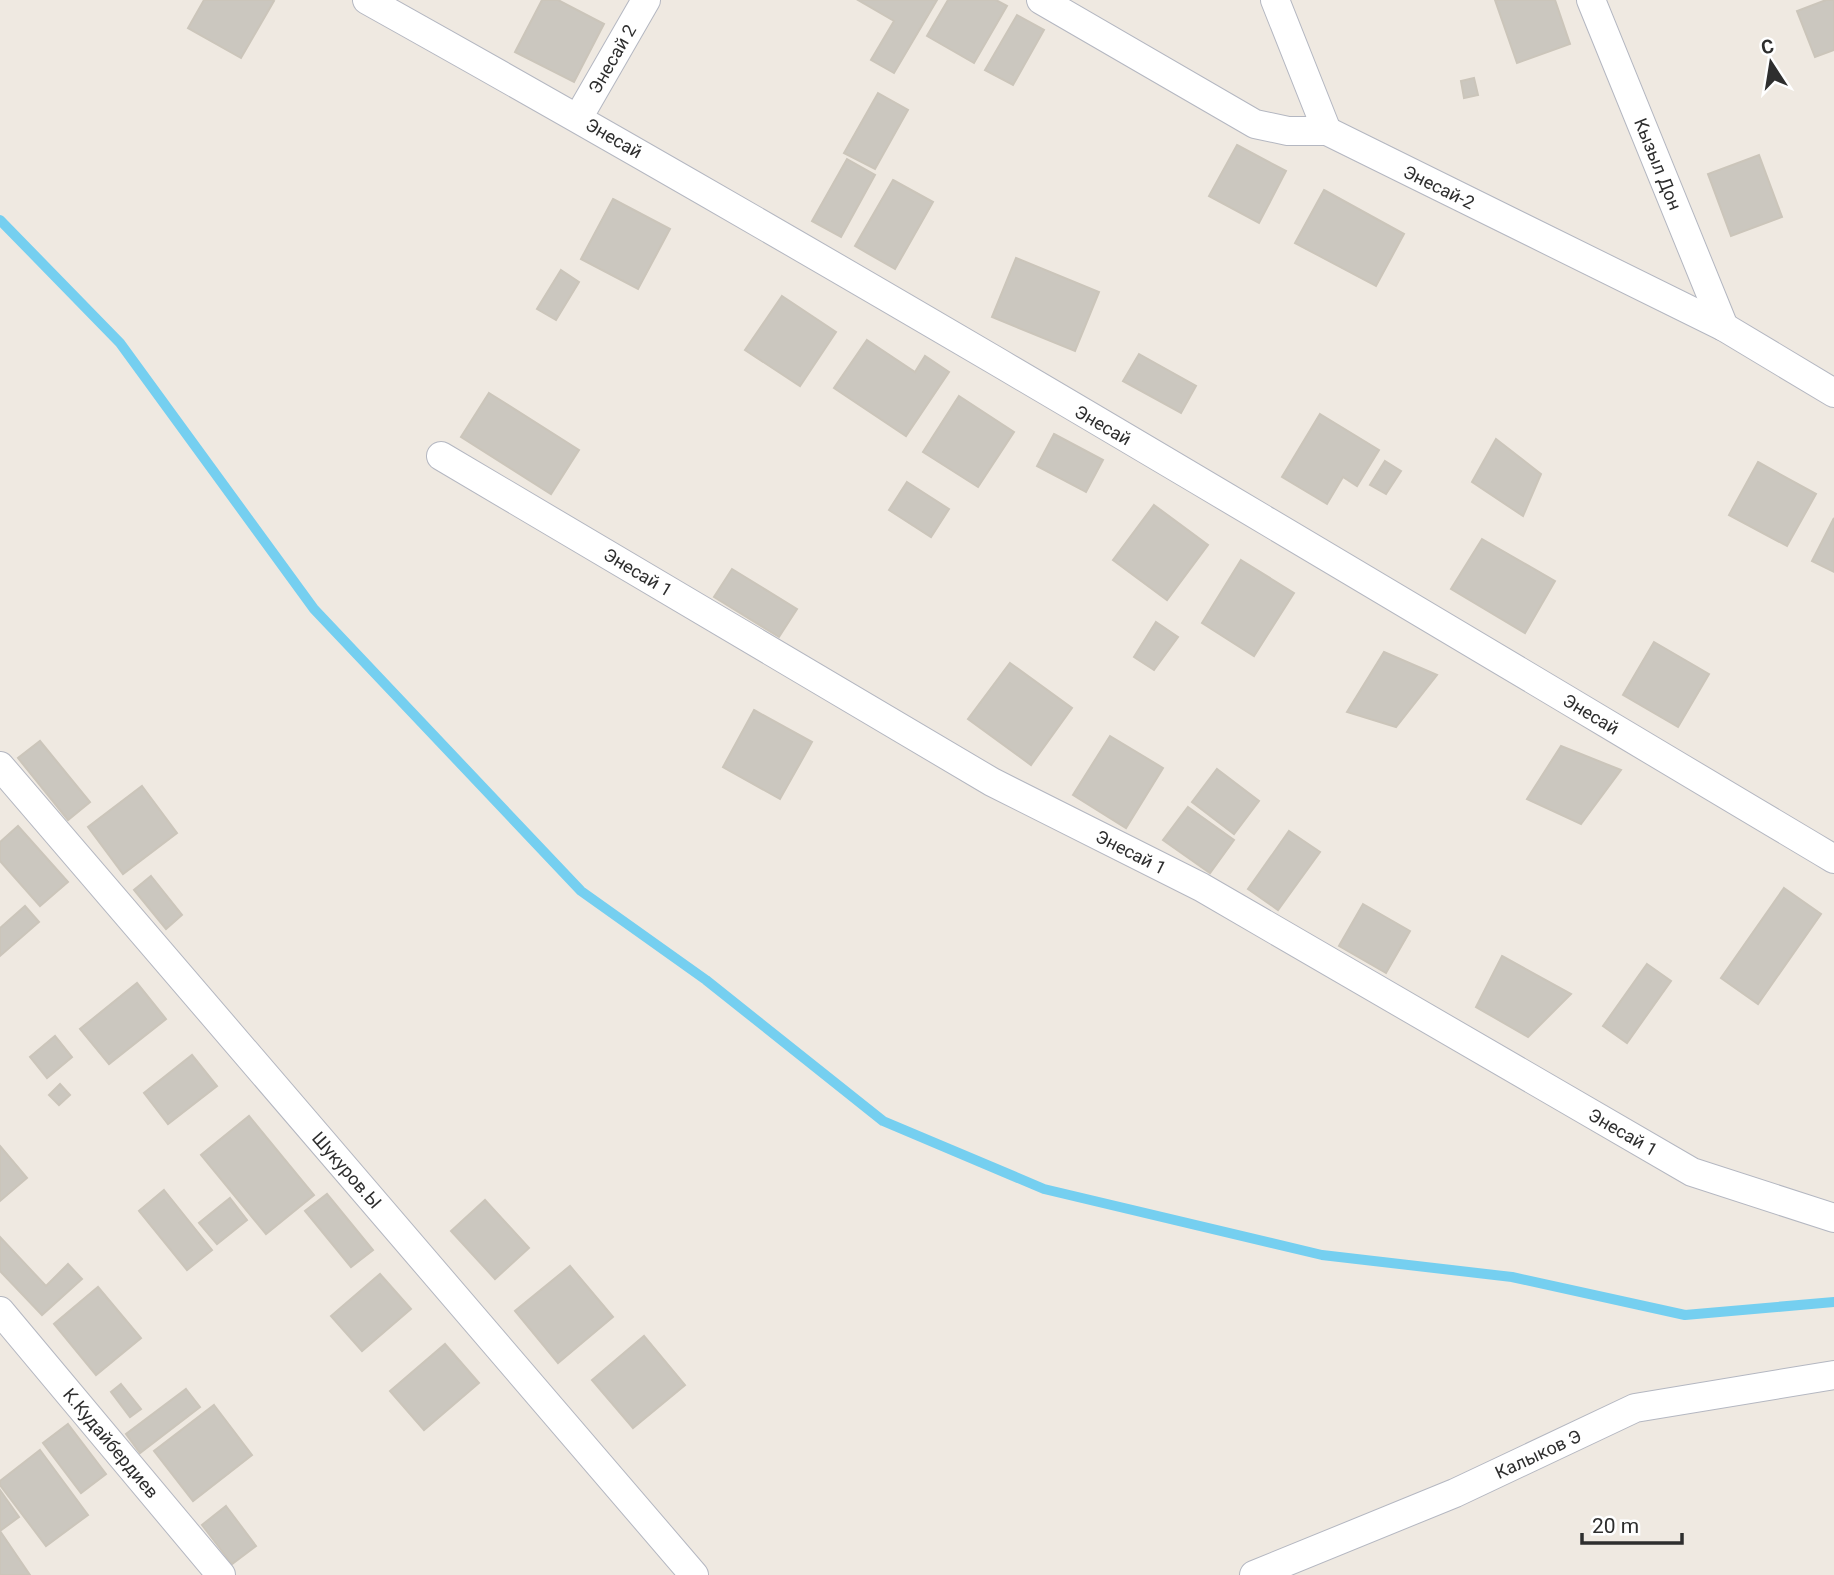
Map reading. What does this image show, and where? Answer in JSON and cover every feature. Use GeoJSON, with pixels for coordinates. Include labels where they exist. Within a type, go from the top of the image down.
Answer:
{"type":"FeatureCollection","features":[{"type":"Feature","properties":{"kind":"street","name":"Энесай"},"geometry":{"type":"LineString","coordinates":[[367,0],[578,118],[1364,579],[1834,859]]}},
{"type":"Feature","properties":{"kind":"street","name":"Энесай 2"},"geometry":{"type":"LineString","coordinates":[[578,118],[646,0]]}},
{"type":"Feature","properties":{"kind":"street","name":"Энесай-2"},"geometry":{"type":"LineString","coordinates":[[1041,0],[1255,124],[1288,131],[1326,131],[1724,327],[1834,393]]}},
{"type":"Feature","properties":{"kind":"street"},"geometry":{"type":"LineString","coordinates":[[1275,0],[1326,131]]}},
{"type":"Feature","properties":{"kind":"street","name":"Кызыл Дон"},"geometry":{"type":"LineString","coordinates":[[1591,0],[1724,327]]}},
{"type":"Feature","properties":{"kind":"street","name":"Энесай 1"},"geometry":{"type":"LineString","coordinates":[[441,456],[992,782],[1201,887],[1692,1172],[1834,1218]]}},
{"type":"Feature","properties":{"kind":"street","name":"Шукуров.Ы"},"geometry":{"type":"LineString","coordinates":[[0,766],[694,1575]]}},
{"type":"Feature","properties":{"kind":"street","name":"К.Кудайбердиев"},"geometry":{"type":"LineString","coordinates":[[0,1311],[221,1575]]}},
{"type":"Feature","properties":{"kind":"street","name":"Калыков Э"},"geometry":{"type":"LineString","coordinates":[[1254,1575],[1455,1493],[1635,1408],[1834,1375]]}},
{"type":"Feature","properties":{"kind":"building"},"geometry":{"type":"Polygon","coordinates":[[[204,0],[274,1],[241,58],[188,28],[204,0]]]}},
{"type":"Feature","properties":{"kind":"building"},"geometry":{"type":"Polygon","coordinates":[[[542,0],[558,0],[604,24],[574,82],[515,52],[542,0]]]}},
{"type":"Feature","properties":{"kind":"building"},"geometry":{"type":"Polygon","coordinates":[[[858,0],[937,0],[894,73],[871,60],[894,21],[858,0]]]}},
{"type":"Feature","properties":{"kind":"building"},"geometry":{"type":"Polygon","coordinates":[[[948,0],[996,0],[1007,6],[974,63],[927,36],[948,0]]]}},
{"type":"Feature","properties":{"kind":"building"},"geometry":{"type":"Polygon","coordinates":[[[1495,0],[1555,0],[1570,44],[1517,63],[1495,0]]]}},
{"type":"Feature","properties":{"kind":"building"},"geometry":{"type":"Polygon","coordinates":[[[1826,0],[1834,0],[1834,50],[1815,57],[1797,11],[1826,0]]]}},
{"type":"Feature","properties":{"kind":"building"},"geometry":{"type":"Polygon","coordinates":[[[1017,15],[1044,30],[1013,85],[985,70],[1017,15]]]}},
{"type":"Feature","properties":{"kind":"building"},"geometry":{"type":"Polygon","coordinates":[[[1474,78],[1478,95],[1464,98],[1461,81],[1474,78]]]}},
{"type":"Feature","properties":{"kind":"building"},"geometry":{"type":"Polygon","coordinates":[[[878,93],[908,110],[875,169],[844,153],[878,93]]]}},
{"type":"Feature","properties":{"kind":"building"},"geometry":{"type":"Polygon","coordinates":[[[1237,145],[1286,171],[1259,223],[1209,196],[1237,145]]]}},
{"type":"Feature","properties":{"kind":"building"},"geometry":{"type":"Polygon","coordinates":[[[1759,155],[1782,217],[1731,236],[1708,174],[1759,155]]]}},
{"type":"Feature","properties":{"kind":"building"},"geometry":{"type":"Polygon","coordinates":[[[847,159],[875,175],[841,237],[812,221],[847,159]]]}},
{"type":"Feature","properties":{"kind":"building"},"geometry":{"type":"Polygon","coordinates":[[[893,180],[933,202],[895,269],[855,246],[893,180]]]}},
{"type":"Feature","properties":{"kind":"building"},"geometry":{"type":"Polygon","coordinates":[[[1324,190],[1404,234],[1376,286],[1295,243],[1324,190]]]}},
{"type":"Feature","properties":{"kind":"building"},"geometry":{"type":"Polygon","coordinates":[[[613,199],[670,229],[638,289],[581,259],[613,199]]]}},
{"type":"Feature","properties":{"kind":"building"},"geometry":{"type":"Polygon","coordinates":[[[1016,258],[1099,292],[1075,351],[992,317],[1016,258]]]}},
{"type":"Feature","properties":{"kind":"building"},"geometry":{"type":"Polygon","coordinates":[[[561,270],[579,282],[556,320],[537,309],[561,270]]]}},
{"type":"Feature","properties":{"kind":"building"},"geometry":{"type":"Polygon","coordinates":[[[782,296],[836,332],[800,386],[745,350],[782,296]]]}},
{"type":"Feature","properties":{"kind":"building"},"geometry":{"type":"Polygon","coordinates":[[[867,340],[915,372],[925,356],[949,372],[906,436],[834,388],[867,340]]]}},
{"type":"Feature","properties":{"kind":"building"},"geometry":{"type":"Polygon","coordinates":[[[1139,354],[1196,386],[1181,413],[1123,381],[1139,354]]]}},
{"type":"Feature","properties":{"kind":"building"},"geometry":{"type":"Polygon","coordinates":[[[489,393],[579,450],[551,494],[461,437],[489,393]]]}},
{"type":"Feature","properties":{"kind":"building"},"geometry":{"type":"Polygon","coordinates":[[[959,396],[1014,432],[978,487],[923,452],[959,396]]]}},
{"type":"Feature","properties":{"kind":"building"},"geometry":{"type":"Polygon","coordinates":[[[1320,414],[1379,450],[1357,486],[1343,477],[1327,504],[1282,477],[1320,414]]]}},
{"type":"Feature","properties":{"kind":"building"},"geometry":{"type":"Polygon","coordinates":[[[1054,434],[1103,460],[1086,492],[1037,466],[1054,434]]]}},
{"type":"Feature","properties":{"kind":"building"},"geometry":{"type":"Polygon","coordinates":[[[1496,439],[1541,474],[1523,516],[1472,482],[1496,439]]]}},
{"type":"Feature","properties":{"kind":"building"},"geometry":{"type":"Polygon","coordinates":[[[1385,461],[1401,471],[1386,494],[1370,485],[1385,461]]]}},
{"type":"Feature","properties":{"kind":"building"},"geometry":{"type":"Polygon","coordinates":[[[1758,462],[1816,494],[1787,546],[1729,515],[1758,462]]]}},
{"type":"Feature","properties":{"kind":"building"},"geometry":{"type":"Polygon","coordinates":[[[907,482],[949,509],[931,537],[889,510],[907,482]]]}},
{"type":"Feature","properties":{"kind":"building"},"geometry":{"type":"Polygon","coordinates":[[[1154,505],[1208,545],[1167,600],[1113,560],[1154,505]]]}},
{"type":"Feature","properties":{"kind":"building"},"geometry":{"type":"Polygon","coordinates":[[[1834,518],[1834,572],[1812,561],[1834,518]]]}},
{"type":"Feature","properties":{"kind":"building"},"geometry":{"type":"Polygon","coordinates":[[[1482,539],[1555,581],[1525,633],[1451,589],[1482,539]]]}},
{"type":"Feature","properties":{"kind":"building"},"geometry":{"type":"Polygon","coordinates":[[[1241,560],[1294,593],[1254,656],[1202,623],[1241,560]]]}},
{"type":"Feature","properties":{"kind":"building"},"geometry":{"type":"Polygon","coordinates":[[[732,569],[797,609],[779,637],[714,597],[732,569]]]}},
{"type":"Feature","properties":{"kind":"building"},"geometry":{"type":"Polygon","coordinates":[[[1156,622],[1178,637],[1154,670],[1134,657],[1156,622]]]}},
{"type":"Feature","properties":{"kind":"building"},"geometry":{"type":"Polygon","coordinates":[[[1654,642],[1709,674],[1678,727],[1623,695],[1654,642]]]}},
{"type":"Feature","properties":{"kind":"building"},"geometry":{"type":"Polygon","coordinates":[[[1384,652],[1437,675],[1396,727],[1347,712],[1384,652]]]}},
{"type":"Feature","properties":{"kind":"building"},"geometry":{"type":"Polygon","coordinates":[[[1010,663],[1072,708],[1031,765],[968,719],[1010,663]]]}},
{"type":"Feature","properties":{"kind":"building"},"geometry":{"type":"Polygon","coordinates":[[[754,710],[812,742],[780,799],[723,767],[754,710]]]}},
{"type":"Feature","properties":{"kind":"building"},"geometry":{"type":"Polygon","coordinates":[[[1110,736],[1163,768],[1126,828],[1073,795],[1110,736]]]}},
{"type":"Feature","properties":{"kind":"building"},"geometry":{"type":"Polygon","coordinates":[[[40,741],[90,802],[68,820],[18,758],[40,741]]]}},
{"type":"Feature","properties":{"kind":"building"},"geometry":{"type":"Polygon","coordinates":[[[1561,746],[1621,770],[1581,824],[1527,799],[1561,746]]]}},
{"type":"Feature","properties":{"kind":"building"},"geometry":{"type":"Polygon","coordinates":[[[1217,769],[1259,801],[1234,834],[1192,802],[1217,769]]]}},
{"type":"Feature","properties":{"kind":"building"},"geometry":{"type":"Polygon","coordinates":[[[142,786],[177,833],[123,874],[88,827],[142,786]]]}},
{"type":"Feature","properties":{"kind":"building"},"geometry":{"type":"Polygon","coordinates":[[[1188,807],[1234,840],[1210,873],[1163,840],[1188,807]]]}},
{"type":"Feature","properties":{"kind":"building"},"geometry":{"type":"Polygon","coordinates":[[[18,826],[68,882],[40,906],[0,861],[0,842],[18,826]]]}},
{"type":"Feature","properties":{"kind":"building"},"geometry":{"type":"Polygon","coordinates":[[[1289,831],[1320,852],[1278,910],[1248,889],[1289,831]]]}},
{"type":"Feature","properties":{"kind":"building"},"geometry":{"type":"Polygon","coordinates":[[[151,876],[182,915],[166,929],[134,890],[151,876]]]}},
{"type":"Feature","properties":{"kind":"building"},"geometry":{"type":"Polygon","coordinates":[[[1784,888],[1821,914],[1758,1004],[1721,978],[1784,888]]]}},
{"type":"Feature","properties":{"kind":"building"},"geometry":{"type":"Polygon","coordinates":[[[1363,904],[1410,931],[1386,973],[1339,946],[1363,904]]]}},
{"type":"Feature","properties":{"kind":"building"},"geometry":{"type":"Polygon","coordinates":[[[25,906],[39,922],[0,956],[0,928],[25,906]]]}},
{"type":"Feature","properties":{"kind":"building"},"geometry":{"type":"Polygon","coordinates":[[[1502,956],[1571,994],[1528,1037],[1476,1007],[1502,956]]]}},
{"type":"Feature","properties":{"kind":"building"},"geometry":{"type":"Polygon","coordinates":[[[1647,964],[1671,981],[1627,1043],[1603,1026],[1647,964]]]}},
{"type":"Feature","properties":{"kind":"building"},"geometry":{"type":"Polygon","coordinates":[[[137,983],[166,1019],[109,1064],[80,1029],[137,983]]]}},
{"type":"Feature","properties":{"kind":"building"},"geometry":{"type":"Polygon","coordinates":[[[55,1036],[72,1057],[47,1078],[30,1057],[55,1036]]]}},
{"type":"Feature","properties":{"kind":"building"},"geometry":{"type":"Polygon","coordinates":[[[192,1055],[217,1086],[168,1124],[144,1093],[192,1055]]]}},
{"type":"Feature","properties":{"kind":"building"},"geometry":{"type":"Polygon","coordinates":[[[60,1084],[70,1095],[59,1105],[49,1095],[60,1084]]]}},
{"type":"Feature","properties":{"kind":"building"},"geometry":{"type":"Polygon","coordinates":[[[249,1116],[314,1195],[266,1234],[201,1155],[249,1116]]]}},
{"type":"Feature","properties":{"kind":"building"},"geometry":{"type":"Polygon","coordinates":[[[0,1146],[27,1178],[0,1201],[0,1146]]]}},
{"type":"Feature","properties":{"kind":"building"},"geometry":{"type":"Polygon","coordinates":[[[164,1190],[212,1250],[187,1270],[139,1211],[164,1190]]]}},
{"type":"Feature","properties":{"kind":"building"},"geometry":{"type":"Polygon","coordinates":[[[327,1194],[373,1250],[351,1267],[305,1211],[327,1194]]]}},
{"type":"Feature","properties":{"kind":"building"},"geometry":{"type":"Polygon","coordinates":[[[230,1198],[247,1220],[217,1244],[199,1223],[230,1198]]]}},
{"type":"Feature","properties":{"kind":"building"},"geometry":{"type":"Polygon","coordinates":[[[485,1200],[529,1248],[495,1279],[451,1231],[485,1200]]]}},
{"type":"Feature","properties":{"kind":"building"},"geometry":{"type":"Polygon","coordinates":[[[0,1237],[46,1286],[68,1264],[82,1279],[42,1315],[0,1271],[0,1237]]]}},
{"type":"Feature","properties":{"kind":"building"},"geometry":{"type":"Polygon","coordinates":[[[570,1266],[613,1317],[558,1363],[515,1311],[570,1266]]]}},
{"type":"Feature","properties":{"kind":"building"},"geometry":{"type":"Polygon","coordinates":[[[380,1274],[411,1309],[362,1351],[331,1316],[380,1274]]]}},
{"type":"Feature","properties":{"kind":"building"},"geometry":{"type":"Polygon","coordinates":[[[98,1287],[141,1338],[96,1375],[54,1324],[98,1287]]]}},
{"type":"Feature","properties":{"kind":"building"},"geometry":{"type":"Polygon","coordinates":[[[644,1336],[685,1385],[633,1428],[592,1380],[644,1336]]]}},
{"type":"Feature","properties":{"kind":"building"},"geometry":{"type":"Polygon","coordinates":[[[445,1344],[479,1383],[424,1430],[390,1391],[445,1344]]]}},
{"type":"Feature","properties":{"kind":"building"},"geometry":{"type":"Polygon","coordinates":[[[121,1384],[141,1409],[130,1417],[111,1392],[121,1384]]]}},
{"type":"Feature","properties":{"kind":"building"},"geometry":{"type":"Polygon","coordinates":[[[186,1389],[200,1407],[140,1453],[126,1434],[186,1389]]]}},
{"type":"Feature","properties":{"kind":"building"},"geometry":{"type":"Polygon","coordinates":[[[214,1405],[252,1455],[193,1501],[154,1451],[214,1405]]]}},
{"type":"Feature","properties":{"kind":"building"},"geometry":{"type":"Polygon","coordinates":[[[68,1424],[106,1474],[81,1493],[43,1443],[68,1424]]]}},
{"type":"Feature","properties":{"kind":"building"},"geometry":{"type":"Polygon","coordinates":[[[40,1450],[88,1515],[46,1546],[0,1485],[0,1481],[40,1450]]]}},
{"type":"Feature","properties":{"kind":"building"},"geometry":{"type":"Polygon","coordinates":[[[0,1490],[19,1517],[0,1531],[0,1490]]]}},
{"type":"Feature","properties":{"kind":"building"},"geometry":{"type":"Polygon","coordinates":[[[226,1506],[256,1546],[232,1564],[202,1525],[226,1506]]]}},
{"type":"Feature","properties":{"kind":"building"},"geometry":{"type":"Polygon","coordinates":[[[0,1531],[30,1575],[0,1575],[0,1531]]]}},
{"type":"Feature","properties":{"kind":"waterway"},"geometry":{"type":"LineString","coordinates":[[0,220],[120,343],[314,609],[581,891],[706,980],[883,1121],[1044,1189],[1322,1255],[1512,1277],[1685,1315],[1834,1302]]}}]}
